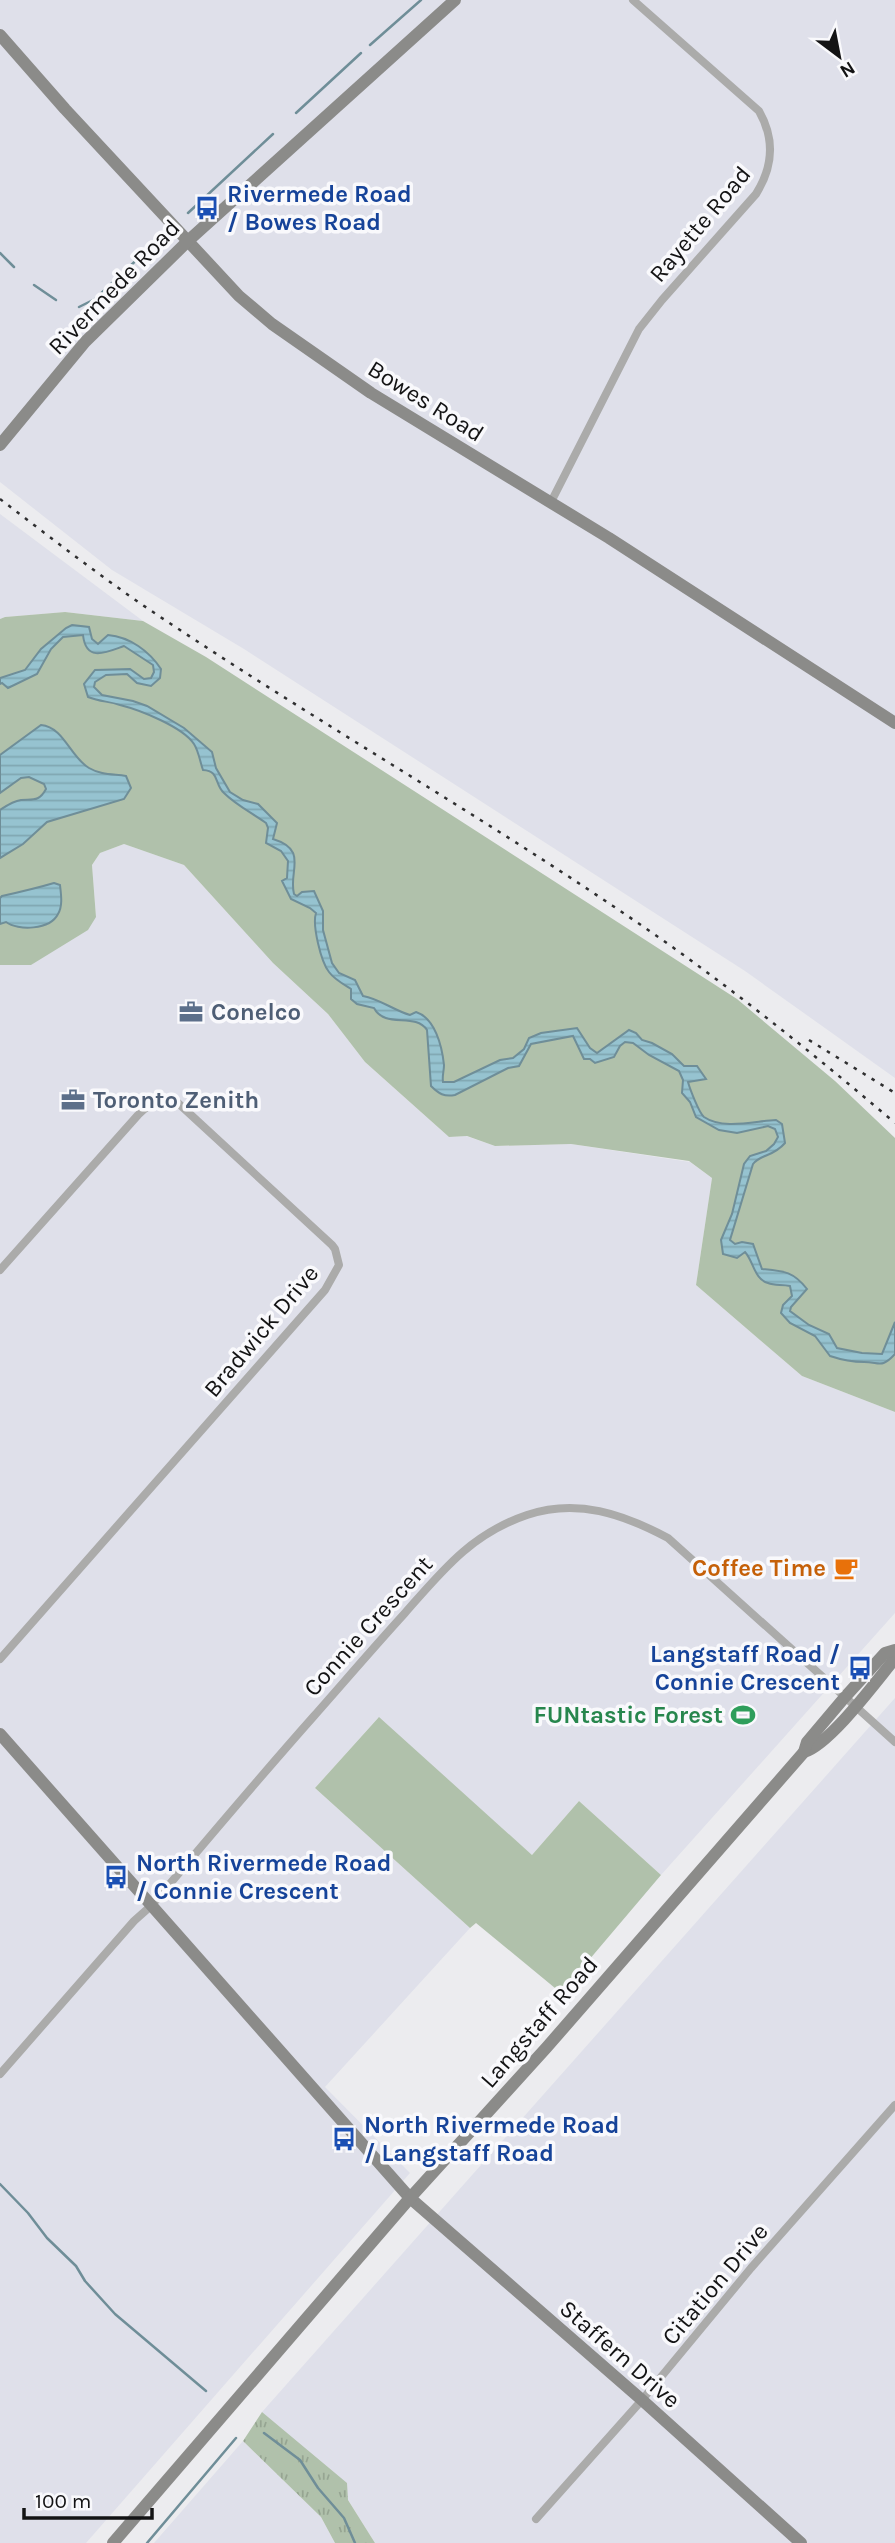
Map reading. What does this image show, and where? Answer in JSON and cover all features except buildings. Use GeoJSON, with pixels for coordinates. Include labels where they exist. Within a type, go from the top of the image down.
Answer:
{"type":"FeatureCollection","features":[{"type":"Feature","properties":{"kind":"street","name":"Rivermede Road"},"geometry":{"type":"LineString","coordinates":[[0,445],[85,342],[189,240],[456,0]]}},
{"type":"Feature","properties":{"kind":"street","name":"Rayette Road"},"geometry":{"type":"LineString","coordinates":[[551,502],[639,330],[662,300],[756,194],[770,163],[768,130],[759,111],[633,0]]}},
{"type":"Feature","properties":{"kind":"street","name":"Bowes Road"},"geometry":{"type":"LineString","coordinates":[[0,35],[239,296],[296,342],[371,393],[551,502],[895,723]]}},
{"type":"Feature","properties":{"kind":"street","name":"Bradwick Drive"},"geometry":{"type":"LineString","coordinates":[[0,1270],[129,1124],[153,1101],[168,1098],[176,1101],[332,1245],[339,1265],[325,1290],[0,1659]]}},
{"type":"Feature","properties":{"kind":"street","name":"Connie Crescent"},"geometry":{"type":"LineString","coordinates":[[0,2074],[134,1921],[152,1905],[298,1733],[446,1566],[485,1534],[527,1515],[570,1507],[608,1511],[668,1538],[895,1742]]}},
{"type":"Feature","properties":{"kind":"street","name":"Langstaff Road"},"geometry":{"type":"LineString","coordinates":[[113,2543],[410,2198],[547,2047],[804,1752],[807,1742],[850,1702],[885,1653],[894,1651]]}},
{"type":"Feature","properties":{"kind":"street","name":"Staffern Drive"},"geometry":{"type":"LineString","coordinates":[[0,1734],[410,2198],[801,2543]]}},
{"type":"Feature","properties":{"kind":"street","name":"Citation Drive"},"geometry":{"type":"LineString","coordinates":[[536,2519],[642,2400],[751,2268],[895,2105]]}},
{"type":"Feature","properties":{"kind":"shaded area"},"geometry":{"type":"Polygon","coordinates":[[[0,0],[895,0],[895,1078],[745,971],[244,649],[112,570],[0,482],[0,0]]]}},
{"type":"Feature","properties":{"kind":"shaded area"},"geometry":{"type":"Polygon","coordinates":[[[0,514],[143,621],[65,612],[0,619],[0,514]]]}},
{"type":"Feature","properties":{"kind":"shaded area"},"geometry":{"type":"Polygon","coordinates":[[[124,844],[184,865],[273,963],[328,1014],[365,1062],[449,1137],[466,1136],[495,1146],[571,1144],[690,1162],[712,1178],[696,1285],[802,1376],[895,1412],[895,1613],[661,1875],[579,1801],[532,1855],[378,1718],[315,1788],[470,1928],[325,2087],[410,2173],[86,2543],[0,2543],[0,965],[31,965],[96,916],[92,865],[100,853],[124,844]]]}},
{"type":"Feature","properties":{"kind":"shaded area"},"geometry":{"type":"Polygon","coordinates":[[[895,1698],[895,2543],[375,2543],[348,2500],[262,2412],[895,1698]]]}},
{"type":"Feature","properties":{"kind":"shaded area"},"geometry":{"type":"Polygon","coordinates":[[[243,2441],[321,2517],[335,2543],[154,2543],[243,2441]]]}},
{"type":"Feature","properties":{"kind":"green space"},"geometry":{"type":"Polygon","coordinates":[[[65,612],[143,621],[206,657],[737,999],[835,1081],[895,1138],[895,1412],[802,1376],[696,1285],[712,1178],[689,1161],[571,1144],[495,1146],[467,1136],[449,1137],[365,1062],[328,1014],[273,963],[184,865],[124,844],[100,853],[92,865],[96,917],[88,930],[31,965],[0,965],[0,619],[65,612]]]}},
{"type":"Feature","properties":{"kind":"green space"},"geometry":{"type":"Polygon","coordinates":[[[379,1717],[532,1855],[579,1801],[661,1875],[561,1993],[476,1923],[470,1928],[315,1788],[379,1717]]]}},
{"type":"Feature","properties":{"kind":"green space"},"geometry":{"type":"Polygon","coordinates":[[[262,2412],[347,2483],[348,2500],[375,2543],[335,2543],[321,2517],[243,2441],[262,2412]]]}},
{"type":"Feature","properties":{"kind":"water"},"geometry":{"type":"Polygon","coordinates":[[[72,625],[89,627],[92,639],[98,644],[108,635],[131,642],[156,662],[161,669],[160,678],[151,686],[137,683],[127,674],[106,675],[95,682],[94,687],[102,695],[147,706],[184,728],[212,752],[216,768],[230,792],[243,800],[258,804],[277,823],[273,839],[291,849],[294,855],[294,894],[297,896],[302,892],[314,891],[323,911],[323,930],[332,963],[339,973],[355,980],[363,996],[410,1015],[416,1012],[428,1020],[433,1026],[441,1050],[443,1082],[454,1082],[500,1060],[513,1058],[524,1049],[529,1038],[541,1033],[577,1028],[590,1048],[597,1053],[629,1030],[642,1040],[672,1054],[684,1066],[697,1066],[706,1079],[688,1082],[704,1117],[720,1123],[776,1120],[782,1124],[785,1143],[753,1164],[730,1240],[735,1244],[753,1244],[762,1269],[787,1273],[802,1283],[807,1289],[790,1311],[809,1325],[829,1334],[837,1348],[882,1354],[895,1322],[895,1354],[887,1362],[880,1364],[830,1356],[815,1336],[790,1323],[781,1313],[783,1305],[792,1296],[790,1286],[763,1281],[745,1252],[737,1258],[723,1254],[721,1240],[732,1214],[744,1164],[750,1156],[766,1151],[774,1144],[778,1137],[775,1129],[768,1126],[737,1133],[719,1130],[696,1117],[690,1102],[682,1093],[683,1080],[679,1071],[633,1043],[625,1042],[614,1057],[595,1063],[584,1059],[573,1036],[531,1044],[519,1066],[508,1068],[455,1095],[445,1095],[434,1089],[431,1086],[427,1030],[415,1022],[385,1018],[374,1008],[357,1004],[351,999],[351,989],[329,972],[318,943],[316,913],[291,899],[282,881],[287,878],[288,861],[281,851],[266,843],[266,823],[224,793],[214,775],[203,770],[194,744],[181,731],[138,711],[88,697],[84,684],[95,670],[130,669],[144,679],[151,678],[153,665],[124,646],[98,653],[88,649],[83,635],[63,637],[51,649],[37,674],[8,688],[0,684],[0,678],[25,670],[41,649],[72,625]]]}},
{"type":"Feature","properties":{"kind":"water"},"geometry":{"type":"Polygon","coordinates":[[[41,725],[56,731],[89,768],[102,773],[126,776],[131,788],[124,799],[47,822],[23,844],[0,858],[0,810],[15,801],[38,798],[46,789],[44,784],[29,777],[21,778],[0,793],[0,755],[41,725]]]}},
{"type":"Feature","properties":{"kind":"water"},"geometry":{"type":"Polygon","coordinates":[[[54,883],[60,885],[61,900],[60,911],[54,919],[41,926],[26,928],[6,922],[0,924],[2,896],[54,883]]]}},
{"type":"Feature","properties":{"kind":"waterway"},"geometry":{"type":"LineString","coordinates":[[370,45],[421,0]]}},
{"type":"Feature","properties":{"kind":"waterway"},"geometry":{"type":"LineString","coordinates":[[296,113],[361,53]]}},
{"type":"Feature","properties":{"kind":"waterway"},"geometry":{"type":"LineString","coordinates":[[188,213],[273,134]]}},
{"type":"Feature","properties":{"kind":"waterway"},"geometry":{"type":"LineString","coordinates":[[79,307],[95,299],[162,236]]}},
{"type":"Feature","properties":{"kind":"waterway"},"geometry":{"type":"LineString","coordinates":[[0,253],[14,267]]}},
{"type":"Feature","properties":{"kind":"waterway"},"geometry":{"type":"LineString","coordinates":[[34,285],[56,300]]}},
{"type":"Feature","properties":{"kind":"waterway"},"geometry":{"type":"LineString","coordinates":[[0,2184],[47,2238],[76,2266],[85,2281],[115,2314],[206,2391]]}},
{"type":"Feature","properties":{"kind":"waterway"},"geometry":{"type":"LineString","coordinates":[[264,2433],[300,2460],[318,2488],[344,2518],[355,2543]]}},
{"type":"Feature","properties":{"kind":"waterway"},"geometry":{"type":"LineString","coordinates":[[147,2543],[236,2438]]}},
{"type":"Feature","properties":{"kind":"railway"},"geometry":{"type":"LineString","coordinates":[[0,499],[168,622],[547,862],[671,946],[785,1032],[895,1123]]}},
{"type":"Feature","properties":{"kind":"railway"},"geometry":{"type":"LineString","coordinates":[[809,1040],[895,1093]]}},
{"type":"Feature","properties":{"kind":"place","name":"Rivermede Road / Bowes Road"},"geometry":{"type":"Point","coordinates":[207,208]}},
{"type":"Feature","properties":{"kind":"place","name":"Conelco"},"geometry":{"type":"Point","coordinates":[191,1012]}},
{"type":"Feature","properties":{"kind":"place","name":"Toronto Zenith"},"geometry":{"type":"Point","coordinates":[73,1100]}},
{"type":"Feature","properties":{"kind":"place","name":"Coffee Time"},"geometry":{"type":"Point","coordinates":[846,1568]}},
{"type":"Feature","properties":{"kind":"place","name":"Langstaff Road / Connie Crescent"},"geometry":{"type":"Point","coordinates":[860,1668]}},
{"type":"Feature","properties":{"kind":"place","name":"FUNtastic Forest"},"geometry":{"type":"Point","coordinates":[743,1715]}},
{"type":"Feature","properties":{"kind":"place","name":"North Rivermede Road / Connie Crescent"},"geometry":{"type":"Point","coordinates":[116,1877]}},
{"type":"Feature","properties":{"kind":"place","name":"North Rivermede Road / Langstaff Road"},"geometry":{"type":"Point","coordinates":[344,2139]}}]}
